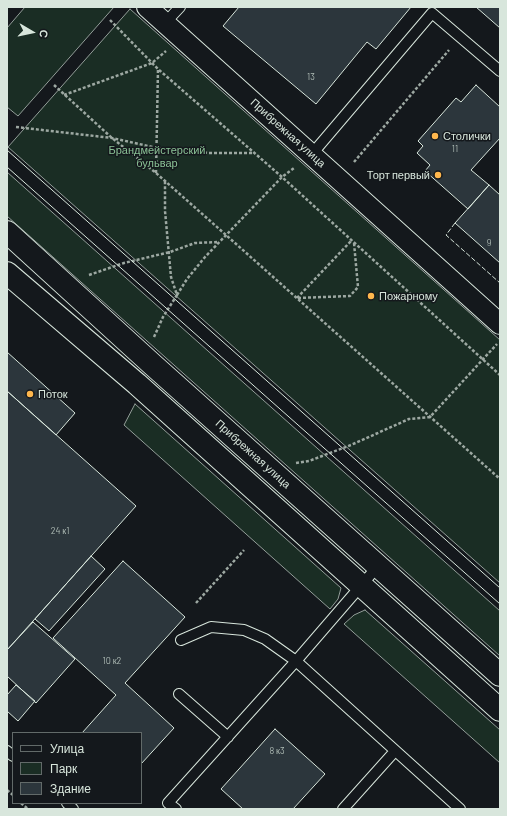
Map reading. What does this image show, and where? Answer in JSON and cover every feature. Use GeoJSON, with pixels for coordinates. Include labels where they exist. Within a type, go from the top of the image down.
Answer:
{"type":"FeatureCollection","features":[{"type":"Feature","properties":{"kind":"street","name":"Прибрежная улица"},"geometry":{"type":"LineString","coordinates":[[147,7],[500,324]]}},
{"type":"Feature","properties":{"kind":"street","name":"Прибрежная улица"},"geometry":{"type":"LineString","coordinates":[[7,232],[153,365],[500,675]]}},
{"type":"Feature","properties":{"kind":"street"},"geometry":{"type":"LineString","coordinates":[[7,272],[136,384],[500,710]]}},
{"type":"Feature","properties":{"kind":"lane"},"geometry":{"type":"LineString","coordinates":[[165,23],[180,7]]}},
{"type":"Feature","properties":{"kind":"lane"},"geometry":{"type":"LineString","coordinates":[[312,154],[432,13],[500,71]]}},
{"type":"Feature","properties":{"kind":"lane"},"geometry":{"type":"LineString","coordinates":[[136,384],[153,365]]}},
{"type":"Feature","properties":{"kind":"lane"},"geometry":{"type":"LineString","coordinates":[[176,809],[168,803],[296,661],[378,566]]}},
{"type":"Feature","properties":{"kind":"lane"},"geometry":{"type":"LineString","coordinates":[[181,640],[211,627],[244,630],[265,639],[296,661],[460,809]]}},
{"type":"Feature","properties":{"kind":"lane"},"geometry":{"type":"LineString","coordinates":[[179,694],[228,737]]}},
{"type":"Feature","properties":{"kind":"lane"},"geometry":{"type":"LineString","coordinates":[[343,809],[395,751]]}},
{"type":"Feature","properties":{"kind":"path"},"geometry":{"type":"LineString","coordinates":[[110,20],[158,69],[282,177],[500,375]]}},
{"type":"Feature","properties":{"kind":"path"},"geometry":{"type":"LineString","coordinates":[[64,95],[152,63],[181,37]]}},
{"type":"Feature","properties":{"kind":"path"},"geometry":{"type":"LineString","coordinates":[[354,162],[460,37]]}},
{"type":"Feature","properties":{"kind":"path"},"geometry":{"type":"LineString","coordinates":[[156,173],[158,69]]}},
{"type":"Feature","properties":{"kind":"path"},"geometry":{"type":"LineString","coordinates":[[54,85],[112,138],[156,173],[500,479]]}},
{"type":"Feature","properties":{"kind":"path"},"geometry":{"type":"LineString","coordinates":[[16,127],[112,138],[156,148],[208,153],[254,153]]}},
{"type":"Feature","properties":{"kind":"path"},"geometry":{"type":"LineString","coordinates":[[151,344],[164,318],[187,279],[219,242],[282,177],[312,154]]}},
{"type":"Feature","properties":{"kind":"path"},"geometry":{"type":"LineString","coordinates":[[165,181],[165,211],[170,252],[171,277],[177,295]]}},
{"type":"Feature","properties":{"kind":"path"},"geometry":{"type":"LineString","coordinates":[[85,276],[99,273],[146,257],[170,252],[195,243],[219,242]]}},
{"type":"Feature","properties":{"kind":"path"},"geometry":{"type":"LineString","coordinates":[[297,298],[353,242]]}},
{"type":"Feature","properties":{"kind":"path"},"geometry":{"type":"LineString","coordinates":[[297,298],[350,296],[358,287],[353,242]]}},
{"type":"Feature","properties":{"kind":"path"},"geometry":{"type":"LineString","coordinates":[[295,463],[310,461],[351,445],[409,419],[430,417],[500,341]]}},
{"type":"Feature","properties":{"kind":"path"},"geometry":{"type":"LineString","coordinates":[[196,603],[244,550]]}},
{"type":"Feature","properties":{"kind":"green space"},"geometry":{"type":"Polygon","coordinates":[[[25,7],[114,7],[18,116],[7,107],[7,28],[25,7]]]}},
{"type":"Feature","properties":{"kind":"green space","name":"Брандмейстерский бульвар"},"geometry":{"type":"Polygon","coordinates":[[[130,9],[500,340],[500,583],[8,147],[130,9]]]}},
{"type":"Feature","properties":{"kind":"green space"},"geometry":{"type":"Polygon","coordinates":[[[7,172],[500,611],[500,656],[7,216],[7,172]]]}},
{"type":"Feature","properties":{"kind":"green space"},"geometry":{"type":"Polygon","coordinates":[[[135,404],[341,588],[338,599],[330,609],[124,425],[135,404]]]}},
{"type":"Feature","properties":{"kind":"green space"},"geometry":{"type":"Polygon","coordinates":[[[365,610],[500,730],[500,763],[344,624],[354,615],[365,610]]]}},
{"type":"Feature","properties":{"kind":"building"},"geometry":{"type":"Polygon","coordinates":[[[239,7],[411,7],[376,49],[367,42],[316,104],[223,26],[239,7]]]}},
{"type":"Feature","properties":{"kind":"building"},"geometry":{"type":"Polygon","coordinates":[[[476,7],[500,7],[500,28],[476,7]]]}},
{"type":"Feature","properties":{"kind":"building"},"geometry":{"type":"Polygon","coordinates":[[[476,85],[500,107],[500,138],[471,170],[489,185],[468,209],[425,171],[430,165],[417,153],[423,146],[418,141],[456,98],[461,102],[476,85]]]}},
{"type":"Feature","properties":{"kind":"building"},"geometry":{"type":"Polygon","coordinates":[[[489,185],[500,195],[500,263],[455,223],[489,185]]]}},
{"type":"Feature","properties":{"kind":"building"},"geometry":{"type":"Polygon","coordinates":[[[7,352],[75,413],[56,435],[7,391],[7,352]]]}},
{"type":"Feature","properties":{"kind":"building"},"geometry":{"type":"Polygon","coordinates":[[[7,391],[136,506],[7,650],[7,391]]]}},
{"type":"Feature","properties":{"kind":"building"},"geometry":{"type":"Polygon","coordinates":[[[91,556],[105,569],[49,631],[35,619],[91,556]]]}},
{"type":"Feature","properties":{"kind":"building"},"geometry":{"type":"Polygon","coordinates":[[[123,561],[185,617],[125,683],[174,728],[142,763],[142,732],[83,732],[116,695],[53,638],[123,561]]]}},
{"type":"Feature","properties":{"kind":"building"},"geometry":{"type":"Polygon","coordinates":[[[33,622],[75,659],[36,703],[7,676],[7,650],[33,622]]]}},
{"type":"Feature","properties":{"kind":"building"},"geometry":{"type":"Polygon","coordinates":[[[16,685],[35,701],[18,721],[7,711],[7,695],[16,685]]]}},
{"type":"Feature","properties":{"kind":"building"},"geometry":{"type":"Polygon","coordinates":[[[275,729],[325,774],[293,809],[243,809],[221,789],[275,729]]]}},
{"type":"Feature","properties":{"kind":"tram line"},"geometry":{"type":"LineString","coordinates":[[7,150],[500,588]]}},
{"type":"Feature","properties":{"kind":"tram line"},"geometry":{"type":"LineString","coordinates":[[7,167],[500,604]]}},
{"type":"Feature","properties":{"kind":"fence"},"geometry":{"type":"LineString","coordinates":[[455,223],[446,235],[500,283]]}},
{"type":"Feature","properties":{"kind":"place","name":"Столички"},"geometry":{"type":"Point","coordinates":[435,136]}},
{"type":"Feature","properties":{"kind":"place","name":"Торт первый"},"geometry":{"type":"Point","coordinates":[438,175]}},
{"type":"Feature","properties":{"kind":"place","name":"Пожарному"},"geometry":{"type":"Point","coordinates":[371,296]}},
{"type":"Feature","properties":{"kind":"place","name":"Поток"},"geometry":{"type":"Point","coordinates":[30,394]}}]}
